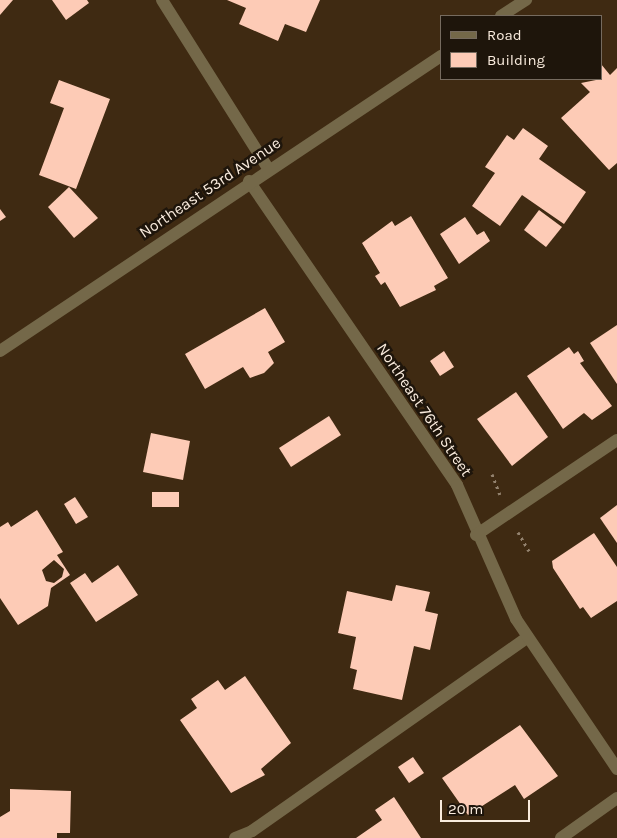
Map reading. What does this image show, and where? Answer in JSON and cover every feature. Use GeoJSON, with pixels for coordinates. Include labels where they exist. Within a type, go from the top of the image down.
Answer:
{"type":"FeatureCollection","features":[{"type":"Feature","properties":{"kind":"street"},"geometry":{"type":"LineString","coordinates":[[162,0],[268,168]]}},
{"type":"Feature","properties":{"kind":"street"},"geometry":{"type":"LineString","coordinates":[[503,15],[526,0]]}},
{"type":"Feature","properties":{"kind":"street","name":"Northeast 53rd Avenue"},"geometry":{"type":"LineString","coordinates":[[0,351],[248,180],[440,57]]}},
{"type":"Feature","properties":{"kind":"street","name":"Northeast 76th Street"},"geometry":{"type":"LineString","coordinates":[[248,180],[457,485],[476,535],[528,637],[617,769]]}},
{"type":"Feature","properties":{"kind":"street"},"geometry":{"type":"LineString","coordinates":[[476,535],[617,440]]}},
{"type":"Feature","properties":{"kind":"street"},"geometry":{"type":"LineString","coordinates":[[235,838],[252,831],[528,637]]}},
{"type":"Feature","properties":{"kind":"street"},"geometry":{"type":"LineString","coordinates":[[561,838],[617,798]]}},
{"type":"Feature","properties":{"kind":"building"},"geometry":{"type":"Polygon","coordinates":[[[0,0],[13,0],[0,15],[0,0]]]}},
{"type":"Feature","properties":{"kind":"building"},"geometry":{"type":"Polygon","coordinates":[[[52,0],[87,0],[89,3],[66,20],[52,0]]]}},
{"type":"Feature","properties":{"kind":"building"},"geometry":{"type":"Polygon","coordinates":[[[227,0],[320,0],[306,32],[285,24],[278,41],[239,24],[246,8],[227,0]]]}},
{"type":"Feature","properties":{"kind":"building"},"geometry":{"type":"Polygon","coordinates":[[[602,65],[610,75],[617,68],[617,163],[609,170],[561,118],[590,92],[581,83],[602,80],[602,65]]]}},
{"type":"Feature","properties":{"kind":"building"},"geometry":{"type":"Polygon","coordinates":[[[59,80],[110,99],[76,189],[39,175],[64,108],[50,103],[59,80]]]}},
{"type":"Feature","properties":{"kind":"building"},"geometry":{"type":"Polygon","coordinates":[[[523,128],[548,146],[539,159],[586,192],[564,224],[522,195],[500,226],[472,206],[495,173],[485,167],[507,135],[514,140],[523,128]]]}},
{"type":"Feature","properties":{"kind":"building"},"geometry":{"type":"Polygon","coordinates":[[[69,187],[98,218],[74,238],[48,207],[69,187]]]}},
{"type":"Feature","properties":{"kind":"building"},"geometry":{"type":"Polygon","coordinates":[[[0,209],[6,217],[0,221],[0,209]]]}},
{"type":"Feature","properties":{"kind":"building"},"geometry":{"type":"Polygon","coordinates":[[[539,210],[562,227],[546,247],[524,230],[539,210]]]}},
{"type":"Feature","properties":{"kind":"building"},"geometry":{"type":"Polygon","coordinates":[[[411,216],[448,278],[434,286],[436,290],[400,307],[385,282],[381,285],[375,276],[380,273],[362,243],[392,221],[395,226],[411,216]]]}},
{"type":"Feature","properties":{"kind":"building"},"geometry":{"type":"Polygon","coordinates":[[[465,217],[477,235],[484,231],[490,241],[459,264],[440,234],[465,217]]]}},
{"type":"Feature","properties":{"kind":"building"},"geometry":{"type":"Polygon","coordinates":[[[265,308],[285,342],[268,352],[274,363],[264,373],[250,378],[243,367],[205,389],[185,354],[265,308]]]}},
{"type":"Feature","properties":{"kind":"building"},"geometry":{"type":"Polygon","coordinates":[[[617,325],[617,384],[590,343],[617,325]]]}},
{"type":"Feature","properties":{"kind":"building"},"geometry":{"type":"Polygon","coordinates":[[[569,347],[574,354],[578,351],[584,361],[580,363],[612,406],[592,420],[584,413],[563,429],[527,376],[569,347]]]}},
{"type":"Feature","properties":{"kind":"building"},"geometry":{"type":"Polygon","coordinates":[[[444,351],[454,367],[440,376],[430,361],[444,351]]]}},
{"type":"Feature","properties":{"kind":"building"},"geometry":{"type":"Polygon","coordinates":[[[516,392],[548,437],[512,466],[477,419],[516,392]]]}},
{"type":"Feature","properties":{"kind":"building"},"geometry":{"type":"Polygon","coordinates":[[[329,416],[341,435],[291,467],[279,448],[329,416]]]}},
{"type":"Feature","properties":{"kind":"building"},"geometry":{"type":"Polygon","coordinates":[[[151,433],[190,441],[183,480],[143,472],[151,433]]]}},
{"type":"Feature","properties":{"kind":"building"},"geometry":{"type":"Polygon","coordinates":[[[152,492],[179,492],[179,507],[152,507],[152,492]]]}},
{"type":"Feature","properties":{"kind":"building"},"geometry":{"type":"Polygon","coordinates":[[[75,497],[88,517],[76,524],[64,504],[75,497]]]}},
{"type":"Feature","properties":{"kind":"building"},"geometry":{"type":"Polygon","coordinates":[[[617,505],[617,543],[600,518],[617,505]]]}},
{"type":"Feature","properties":{"kind":"building"},"geometry":{"type":"Polygon","coordinates":[[[37,510],[63,552],[57,555],[70,575],[51,588],[48,606],[18,625],[0,598],[0,527],[8,522],[11,527],[37,510]],[[54,560],[42,570],[46,581],[54,583],[62,577],[64,569],[54,560]]]}},
{"type":"Feature","properties":{"kind":"building"},"geometry":{"type":"Polygon","coordinates":[[[594,533],[617,567],[617,601],[591,618],[583,607],[580,609],[553,568],[552,561],[594,533]]]}},
{"type":"Feature","properties":{"kind":"building"},"geometry":{"type":"Polygon","coordinates":[[[118,565],[138,595],[96,622],[70,583],[85,573],[92,583],[118,565]]]}},
{"type":"Feature","properties":{"kind":"building"},"geometry":{"type":"Polygon","coordinates":[[[396,585],[430,592],[425,611],[438,614],[430,650],[414,646],[402,700],[353,689],[357,670],[350,668],[356,637],[338,633],[347,591],[392,601],[396,585]]]}},
{"type":"Feature","properties":{"kind":"building"},"geometry":{"type":"Polygon","coordinates":[[[245,676],[291,743],[261,769],[265,775],[231,793],[180,720],[197,708],[191,699],[218,680],[225,690],[245,676]]]}},
{"type":"Feature","properties":{"kind":"building"},"geometry":{"type":"Polygon","coordinates":[[[520,725],[558,776],[524,799],[515,785],[468,815],[442,778],[520,725]]]}},
{"type":"Feature","properties":{"kind":"building"},"geometry":{"type":"Polygon","coordinates":[[[413,757],[424,773],[409,783],[398,767],[413,757]]]}},
{"type":"Feature","properties":{"kind":"building"},"geometry":{"type":"Polygon","coordinates":[[[10,789],[71,791],[70,833],[57,833],[57,838],[0,838],[0,817],[10,811],[10,789]]]}},
{"type":"Feature","properties":{"kind":"building"},"geometry":{"type":"Polygon","coordinates":[[[394,797],[421,838],[356,838],[382,820],[375,810],[394,797]]]}}]}
